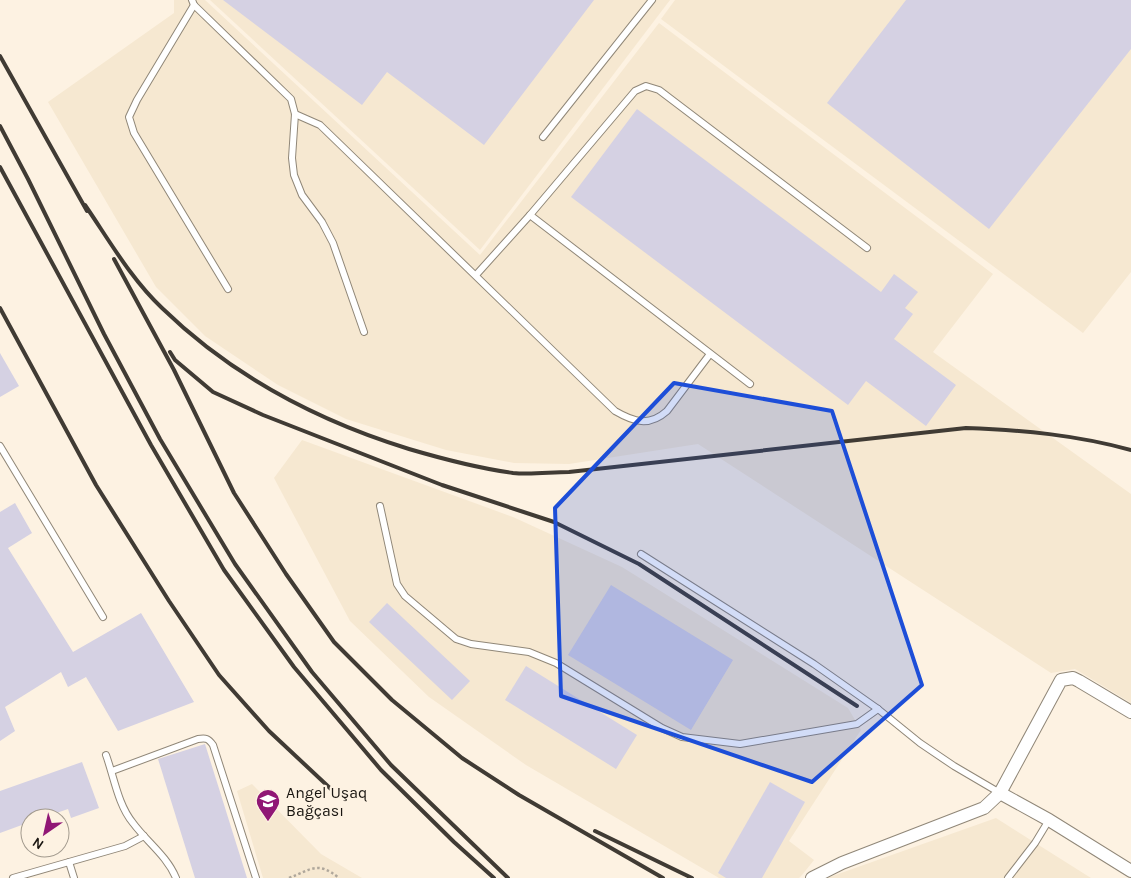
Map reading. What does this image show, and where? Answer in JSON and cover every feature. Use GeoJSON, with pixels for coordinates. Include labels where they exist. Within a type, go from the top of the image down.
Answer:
{"type":"FeatureCollection","features":[{"type":"Feature","properties":{"kind":"street"},"geometry":{"type":"LineString","coordinates":[[812,878],[842,863],[973,814],[984,808],[1000,793],[1061,680],[1072,678],[1080,681],[1131,712]]}},
{"type":"Feature","properties":{"kind":"street"},"geometry":{"type":"LineString","coordinates":[[1000,793],[1131,871]]}},
{"type":"Feature","properties":{"kind":"lane"},"geometry":{"type":"LineString","coordinates":[[543,138],[652,0]]}},
{"type":"Feature","properties":{"kind":"lane"},"geometry":{"type":"LineString","coordinates":[[228,289],[134,133],[129,117],[193,2],[291,99],[295,114],[292,158],[294,175],[302,195],[322,222],[333,243],[364,332]]}},
{"type":"Feature","properties":{"kind":"lane"},"geometry":{"type":"LineString","coordinates":[[476,276],[634,91],[646,86],[659,90],[867,248]]}},
{"type":"Feature","properties":{"kind":"lane"},"geometry":{"type":"LineString","coordinates":[[295,114],[320,125],[615,411],[628,419],[647,422],[658,418],[667,411],[710,354]]}},
{"type":"Feature","properties":{"kind":"lane"},"geometry":{"type":"LineString","coordinates":[[530,215],[750,384]]}},
{"type":"Feature","properties":{"kind":"lane"},"geometry":{"type":"LineString","coordinates":[[0,446],[103,616]]}},
{"type":"Feature","properties":{"kind":"lane"},"geometry":{"type":"LineString","coordinates":[[380,506],[397,584],[406,596],[456,639],[470,644],[528,652],[556,663],[662,728],[682,737],[740,744],[857,724],[878,709]]}},
{"type":"Feature","properties":{"kind":"lane"},"geometry":{"type":"LineString","coordinates":[[641,554],[814,664],[878,709],[933,752],[1000,793]]}},
{"type":"Feature","properties":{"kind":"lane"},"geometry":{"type":"LineString","coordinates":[[112,771],[198,739],[206,738],[213,745],[256,878]]}},
{"type":"Feature","properties":{"kind":"lane"},"geometry":{"type":"LineString","coordinates":[[106,755],[125,810],[132,823],[165,859],[176,878]]}},
{"type":"Feature","properties":{"kind":"lane"},"geometry":{"type":"LineString","coordinates":[[1008,878],[1035,843],[1048,820]]}},
{"type":"Feature","properties":{"kind":"lane"},"geometry":{"type":"LineString","coordinates":[[13,878],[125,846],[144,836]]}},
{"type":"Feature","properties":{"kind":"lane"},"geometry":{"type":"LineString","coordinates":[[69,862],[74,878]]}},
{"type":"Feature","properties":{"kind":"path"},"geometry":{"type":"LineString","coordinates":[[289,878],[322,867],[330,870],[339,878]]}},
{"type":"Feature","properties":{"kind":"highlighted area"},"geometry":{"type":"Polygon","coordinates":[[[674,383],[832,411],[922,685],[812,782],[561,696],[555,508],[674,383]]]}},
{"type":"Feature","properties":{"kind":"shaded area"},"geometry":{"type":"Polygon","coordinates":[[[174,0],[205,0],[480,255],[659,23],[993,274],[933,352],[1131,494],[1131,703],[1075,669],[1051,673],[698,444],[569,464],[514,463],[446,450],[346,419],[278,385],[205,336],[156,287],[48,102],[174,13],[174,0]]]}},
{"type":"Feature","properties":{"kind":"shaded area"},"geometry":{"type":"Polygon","coordinates":[[[210,0],[670,0],[480,250],[210,0]]]}},
{"type":"Feature","properties":{"kind":"shaded area"},"geometry":{"type":"Polygon","coordinates":[[[675,0],[1131,0],[1131,272],[1083,333],[661,19],[675,0]]]}},
{"type":"Feature","properties":{"kind":"shaded area"},"geometry":{"type":"Polygon","coordinates":[[[302,440],[513,517],[622,567],[848,708],[861,730],[789,841],[814,860],[802,875],[799,878],[719,878],[526,765],[429,697],[350,621],[274,478],[302,440]]]}},
{"type":"Feature","properties":{"kind":"shaded area","name":"Angel Uşaq Bağçası"},"geometry":{"type":"Polygon","coordinates":[[[252,784],[321,854],[362,878],[263,878],[237,791],[252,784]]]}},
{"type":"Feature","properties":{"kind":"shaded area"},"geometry":{"type":"Polygon","coordinates":[[[996,818],[1091,878],[827,878],[996,818]]]}},
{"type":"Feature","properties":{"kind":"building"},"geometry":{"type":"Polygon","coordinates":[[[223,0],[594,0],[484,145],[387,72],[362,105],[223,0]]]}},
{"type":"Feature","properties":{"kind":"building"},"geometry":{"type":"Polygon","coordinates":[[[906,0],[1131,0],[1131,49],[989,229],[827,103],[906,0]]]}},
{"type":"Feature","properties":{"kind":"building"},"geometry":{"type":"Polygon","coordinates":[[[637,109],[881,292],[894,274],[918,292],[905,308],[913,314],[894,339],[956,385],[926,426],[866,381],[848,405],[571,197],[637,109]]]}},
{"type":"Feature","properties":{"kind":"building"},"geometry":{"type":"Polygon","coordinates":[[[0,353],[19,386],[0,397],[0,353]]]}},
{"type":"Feature","properties":{"kind":"building"},"geometry":{"type":"Polygon","coordinates":[[[15,503],[32,533],[8,548],[73,652],[141,613],[194,702],[118,731],[86,677],[68,687],[61,672],[5,707],[15,731],[0,741],[0,512],[15,503]]]}},
{"type":"Feature","properties":{"kind":"building"},"geometry":{"type":"Polygon","coordinates":[[[611,585],[733,660],[691,730],[568,655],[611,585]]]}},
{"type":"Feature","properties":{"kind":"building"},"geometry":{"type":"Polygon","coordinates":[[[387,603],[470,681],[452,700],[369,622],[387,603]]]}},
{"type":"Feature","properties":{"kind":"building"},"geometry":{"type":"Polygon","coordinates":[[[526,666],[637,735],[616,769],[505,700],[526,666]]]}},
{"type":"Feature","properties":{"kind":"building"},"geometry":{"type":"Polygon","coordinates":[[[205,744],[247,878],[195,878],[158,759],[205,744]]]}},
{"type":"Feature","properties":{"kind":"building"},"geometry":{"type":"Polygon","coordinates":[[[82,762],[99,808],[71,818],[70,808],[20,808],[20,826],[0,833],[0,791],[82,762]]]}},
{"type":"Feature","properties":{"kind":"building"},"geometry":{"type":"Polygon","coordinates":[[[770,782],[805,802],[762,878],[726,878],[718,873],[770,782]]]}},
{"type":"Feature","properties":{"kind":"railway"},"geometry":{"type":"LineString","coordinates":[[0,56],[87,211]]}},
{"type":"Feature","properties":{"kind":"railway"},"geometry":{"type":"LineString","coordinates":[[0,126],[104,334],[160,439],[235,564],[312,672],[391,765],[508,878]]}},
{"type":"Feature","properties":{"kind":"railway"},"geometry":{"type":"LineString","coordinates":[[0,167],[151,445],[224,570],[294,667],[381,770],[454,842],[494,878]]}},
{"type":"Feature","properties":{"kind":"railway"},"geometry":{"type":"LineString","coordinates":[[85,205],[121,259],[151,297],[189,332],[246,375],[309,410],[342,425],[409,449],[460,463],[513,473],[569,472],[966,428],[1049,434],[1131,450]]}},
{"type":"Feature","properties":{"kind":"railway"},"geometry":{"type":"LineString","coordinates":[[114,259],[174,370],[234,493],[286,574],[334,642],[392,700],[462,758],[519,795],[663,878]]}},
{"type":"Feature","properties":{"kind":"railway"},"geometry":{"type":"LineString","coordinates":[[0,308],[96,485],[169,601],[219,675],[269,731],[332,790]]}},
{"type":"Feature","properties":{"kind":"railway"},"geometry":{"type":"LineString","coordinates":[[170,352],[175,360],[213,392],[263,415],[442,485],[554,522],[639,564],[857,706]]}},
{"type":"Feature","properties":{"kind":"railway"},"geometry":{"type":"LineString","coordinates":[[595,831],[692,878]]}},
{"type":"Feature","properties":{"kind":"place","name":"Angel Uşaq Bağçası"},"geometry":{"type":"Point","coordinates":[268,822]}}]}
